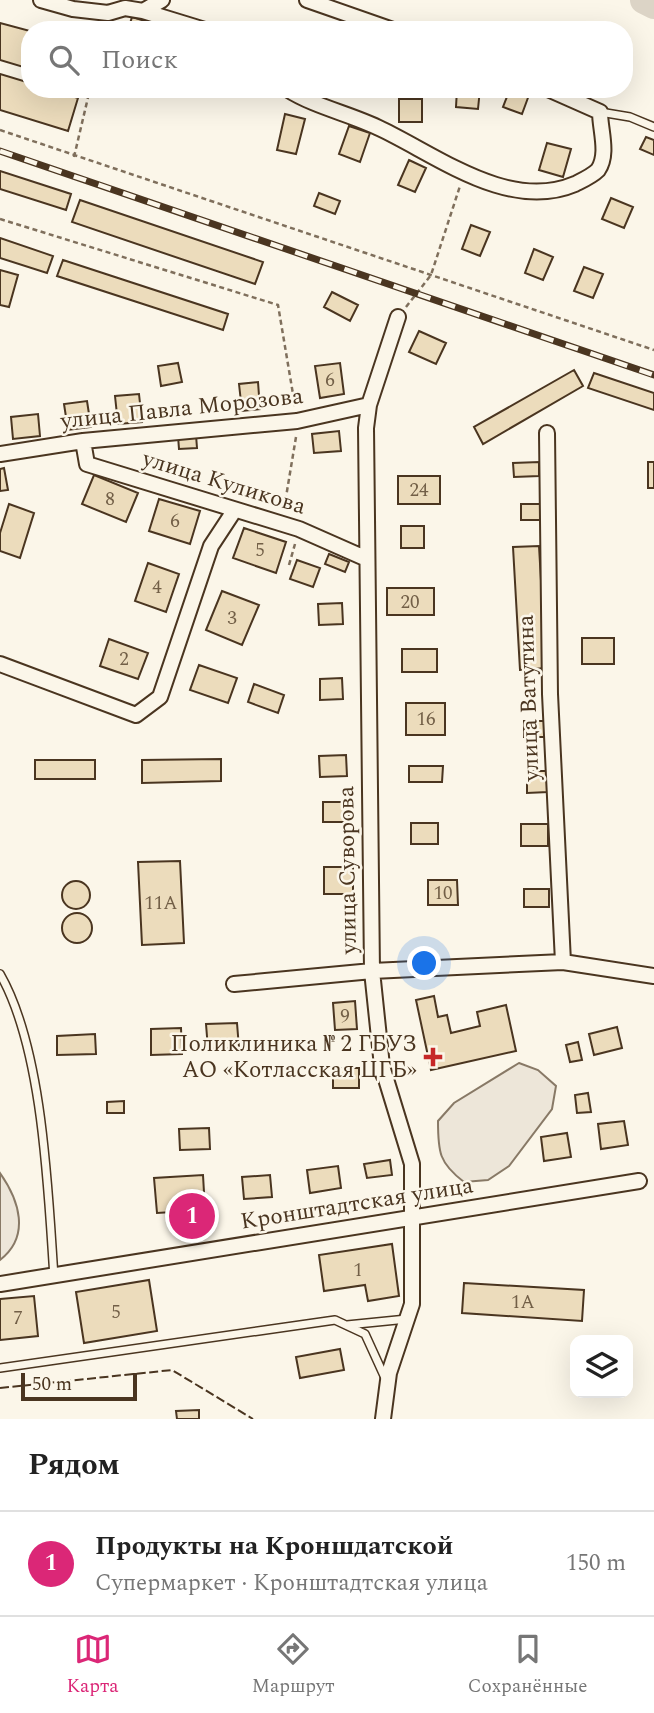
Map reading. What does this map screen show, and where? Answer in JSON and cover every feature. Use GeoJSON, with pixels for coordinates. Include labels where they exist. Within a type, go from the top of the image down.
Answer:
{"type":"FeatureCollection","features":[{"type":"Feature","properties":{"kind":"street"},"geometry":{"type":"LineString","coordinates":[[41,0],[73,9],[108,13],[125,8],[176,21]]}},
{"type":"Feature","properties":{"kind":"street"},"geometry":{"type":"LineString","coordinates":[[143,11],[162,0]]}},
{"type":"Feature","properties":{"kind":"street"},"geometry":{"type":"LineString","coordinates":[[307,0],[367,21]]}},
{"type":"Feature","properties":{"kind":"street"},"geometry":{"type":"LineString","coordinates":[[308,98],[380,128],[464,173],[532,192],[565,188],[585,179],[598,169],[604,147],[600,113],[568,98]]}},
{"type":"Feature","properties":{"kind":"street","name":"улица Суворова"},"geometry":{"type":"LineString","coordinates":[[383,1419],[387,1383],[412,1304],[412,1164],[382,1066],[372,971],[366,428],[369,405],[398,317]]}},
{"type":"Feature","properties":{"kind":"street","name":"улица Павла Морозова"},"geometry":{"type":"LineString","coordinates":[[0,454],[83,441],[298,421],[369,405]]}},
{"type":"Feature","properties":{"kind":"street","name":"улица Ватутина"},"geometry":{"type":"LineString","coordinates":[[547,433],[551,694],[563,962]]}},
{"type":"Feature","properties":{"kind":"street","name":"улица Куликова"},"geometry":{"type":"LineString","coordinates":[[83,441],[87,464],[299,529],[367,559]]}},
{"type":"Feature","properties":{"kind":"street"},"geometry":{"type":"LineString","coordinates":[[0,664],[136,715],[160,697],[211,545],[234,511]]}},
{"type":"Feature","properties":{"kind":"street"},"geometry":{"type":"LineString","coordinates":[[234,984],[372,971],[563,962],[654,976]]}},
{"type":"Feature","properties":{"kind":"street","name":"Кронштадтская улица"},"geometry":{"type":"LineString","coordinates":[[0,1284],[639,1181]]}},
{"type":"Feature","properties":{"kind":"lane"},"geometry":{"type":"LineString","coordinates":[[600,113],[630,117],[654,127]]}},
{"type":"Feature","properties":{"kind":"lane"},"geometry":{"type":"LineString","coordinates":[[0,974],[20,1017],[29,1053],[49,1203],[54,1277]]}},
{"type":"Feature","properties":{"kind":"lane"},"geometry":{"type":"LineString","coordinates":[[346,1325],[407,1319]]}},
{"type":"Feature","properties":{"kind":"lane"},"geometry":{"type":"LineString","coordinates":[[0,1368],[335,1320],[365,1334],[387,1383]]}},
{"type":"Feature","properties":{"kind":"path"},"geometry":{"type":"LineString","coordinates":[[74,157],[88,98]]}},
{"type":"Feature","properties":{"kind":"path"},"geometry":{"type":"LineString","coordinates":[[0,130],[654,350]]}},
{"type":"Feature","properties":{"kind":"path"},"geometry":{"type":"LineString","coordinates":[[398,317],[431,275],[464,173]]}},
{"type":"Feature","properties":{"kind":"path"},"geometry":{"type":"LineString","coordinates":[[0,219],[258,299]]}},
{"type":"Feature","properties":{"kind":"shaded area"},"geometry":{"type":"Polygon","coordinates":[[[519,1063],[538,1070],[556,1086],[552,1109],[509,1166],[488,1180],[464,1182],[449,1169],[442,1156],[438,1121],[454,1103],[519,1063]]]}},
{"type":"Feature","properties":{"kind":"shaded area"},"geometry":{"type":"Polygon","coordinates":[[[0,1173],[17,1206],[19,1229],[10,1250],[0,1260],[0,1173]]]}},
{"type":"Feature","properties":{"kind":"building"},"geometry":{"type":"Polygon","coordinates":[[[0,23],[21,29],[21,66],[0,60],[0,23]]]}},
{"type":"Feature","properties":{"kind":"building"},"geometry":{"type":"Polygon","coordinates":[[[0,74],[21,80],[21,98],[78,98],[68,131],[0,110],[0,74]]]}},
{"type":"Feature","properties":{"kind":"building"},"geometry":{"type":"Polygon","coordinates":[[[456,98],[479,98],[478,109],[456,107],[456,98]]]}},
{"type":"Feature","properties":{"kind":"building"},"geometry":{"type":"Polygon","coordinates":[[[506,98],[528,98],[522,114],[503,107],[506,98]]]}},
{"type":"Feature","properties":{"kind":"building"},"geometry":{"type":"Polygon","coordinates":[[[399,99],[422,99],[422,122],[399,122],[399,99]]]}},
{"type":"Feature","properties":{"kind":"building"},"geometry":{"type":"Polygon","coordinates":[[[285,114],[305,119],[296,154],[277,150],[285,114]]]}},
{"type":"Feature","properties":{"kind":"building"},"geometry":{"type":"Polygon","coordinates":[[[349,126],[370,133],[360,162],[339,154],[349,126]]]}},
{"type":"Feature","properties":{"kind":"building"},"geometry":{"type":"Polygon","coordinates":[[[646,137],[654,140],[654,155],[640,149],[646,137]]]}},
{"type":"Feature","properties":{"kind":"building"},"geometry":{"type":"Polygon","coordinates":[[[547,143],[571,149],[563,177],[539,170],[547,143]]]}},
{"type":"Feature","properties":{"kind":"building"},"geometry":{"type":"Polygon","coordinates":[[[409,160],[426,168],[415,192],[398,185],[409,160]]]}},
{"type":"Feature","properties":{"kind":"building"},"geometry":{"type":"Polygon","coordinates":[[[0,171],[71,194],[66,210],[0,189],[0,171]]]}},
{"type":"Feature","properties":{"kind":"building"},"geometry":{"type":"Polygon","coordinates":[[[319,193],[340,201],[335,214],[314,206],[319,193]]]}},
{"type":"Feature","properties":{"kind":"building"},"geometry":{"type":"Polygon","coordinates":[[[611,198],[633,207],[624,228],[602,219],[611,198]]]}},
{"type":"Feature","properties":{"kind":"building"},"geometry":{"type":"Polygon","coordinates":[[[80,200],[263,262],[255,284],[72,222],[80,200]]]}},
{"type":"Feature","properties":{"kind":"building"},"geometry":{"type":"Polygon","coordinates":[[[471,225],[490,232],[480,256],[462,249],[471,225]]]}},
{"type":"Feature","properties":{"kind":"building"},"geometry":{"type":"Polygon","coordinates":[[[0,238],[53,256],[47,273],[0,258],[0,238]]]}},
{"type":"Feature","properties":{"kind":"building"},"geometry":{"type":"Polygon","coordinates":[[[534,249],[553,257],[543,280],[525,273],[534,249]]]}},
{"type":"Feature","properties":{"kind":"building"},"geometry":{"type":"Polygon","coordinates":[[[63,260],[228,314],[223,330],[57,276],[63,260]]]}},
{"type":"Feature","properties":{"kind":"building"},"geometry":{"type":"Polygon","coordinates":[[[584,267],[603,274],[593,298],[574,291],[584,267]]]}},
{"type":"Feature","properties":{"kind":"building"},"geometry":{"type":"Polygon","coordinates":[[[0,270],[18,275],[9,307],[0,305],[0,270]]]}},
{"type":"Feature","properties":{"kind":"building"},"geometry":{"type":"Polygon","coordinates":[[[332,292],[358,305],[350,321],[324,307],[332,292]]]}},
{"type":"Feature","properties":{"kind":"building"},"geometry":{"type":"Polygon","coordinates":[[[419,331],[446,343],[436,364],[409,352],[419,331]]]}},
{"type":"Feature","properties":{"kind":"building"},"geometry":{"type":"Polygon","coordinates":[[[178,363],[182,382],[161,386],[158,366],[178,363]]]}},
{"type":"Feature","properties":{"kind":"building"},"geometry":{"type":"Polygon","coordinates":[[[340,363],[344,394],[320,398],[315,366],[340,363]]]}},
{"type":"Feature","properties":{"kind":"building"},"geometry":{"type":"Polygon","coordinates":[[[574,370],[583,386],[483,444],[474,427],[574,370]]]}},
{"type":"Feature","properties":{"kind":"building"},"geometry":{"type":"Polygon","coordinates":[[[594,373],[654,393],[654,410],[588,388],[594,373]]]}},
{"type":"Feature","properties":{"kind":"building"},"geometry":{"type":"Polygon","coordinates":[[[258,382],[260,409],[242,411],[239,384],[258,382]]]}},
{"type":"Feature","properties":{"kind":"building"},"geometry":{"type":"Polygon","coordinates":[[[139,394],[142,422],[118,424],[115,396],[139,394]]]}},
{"type":"Feature","properties":{"kind":"building"},"geometry":{"type":"Polygon","coordinates":[[[87,401],[91,427],[68,430],[64,404],[87,401]]]}},
{"type":"Feature","properties":{"kind":"building"},"geometry":{"type":"Polygon","coordinates":[[[38,414],[40,436],[13,439],[11,417],[38,414]]]}},
{"type":"Feature","properties":{"kind":"building"},"geometry":{"type":"Polygon","coordinates":[[[339,431],[341,451],[314,453],[312,434],[339,431]]]}},
{"type":"Feature","properties":{"kind":"building"},"geometry":{"type":"Polygon","coordinates":[[[196,435],[197,448],[179,449],[178,436],[196,435]]]}},
{"type":"Feature","properties":{"kind":"building"},"geometry":{"type":"Polygon","coordinates":[[[539,462],[539,476],[514,477],[513,463],[539,462]]]}},
{"type":"Feature","properties":{"kind":"building"},"geometry":{"type":"Polygon","coordinates":[[[648,462],[654,462],[654,488],[648,488],[648,462]]]}},
{"type":"Feature","properties":{"kind":"building"},"geometry":{"type":"Polygon","coordinates":[[[4,468],[8,490],[0,491],[0,469],[4,468]]]}},
{"type":"Feature","properties":{"kind":"building"},"geometry":{"type":"Polygon","coordinates":[[[94,475],[138,493],[126,522],[82,504],[94,475]]]}},
{"type":"Feature","properties":{"kind":"building"},"geometry":{"type":"Polygon","coordinates":[[[398,476],[440,476],[440,504],[398,504],[398,476]]]}},
{"type":"Feature","properties":{"kind":"building"},"geometry":{"type":"Polygon","coordinates":[[[159,499],[200,511],[190,544],[149,531],[159,499]]]}},
{"type":"Feature","properties":{"kind":"building"},"geometry":{"type":"Polygon","coordinates":[[[9,504],[34,513],[20,558],[0,551],[0,533],[9,504]]]}},
{"type":"Feature","properties":{"kind":"building"},"geometry":{"type":"Polygon","coordinates":[[[521,504],[541,504],[541,520],[521,520],[521,504]]]}},
{"type":"Feature","properties":{"kind":"building"},"geometry":{"type":"Polygon","coordinates":[[[401,526],[424,526],[424,548],[401,548],[401,526]]]}},
{"type":"Feature","properties":{"kind":"building"},"geometry":{"type":"Polygon","coordinates":[[[244,528],[286,542],[276,573],[233,558],[244,528]]]}},
{"type":"Feature","properties":{"kind":"building"},"geometry":{"type":"Polygon","coordinates":[[[539,546],[546,668],[520,670],[513,547],[539,546]]]}},
{"type":"Feature","properties":{"kind":"building"},"geometry":{"type":"Polygon","coordinates":[[[329,554],[349,562],[345,572],[325,564],[329,554]]]}},
{"type":"Feature","properties":{"kind":"building"},"geometry":{"type":"Polygon","coordinates":[[[297,560],[320,568],[313,587],[290,579],[297,560]]]}},
{"type":"Feature","properties":{"kind":"building"},"geometry":{"type":"Polygon","coordinates":[[[148,563],[179,574],[166,612],[135,601],[148,563]]]}},
{"type":"Feature","properties":{"kind":"building"},"geometry":{"type":"Polygon","coordinates":[[[387,588],[434,588],[434,615],[387,615],[387,588]]]}},
{"type":"Feature","properties":{"kind":"building"},"geometry":{"type":"Polygon","coordinates":[[[222,591],[259,605],[242,645],[206,630],[222,591]]]}},
{"type":"Feature","properties":{"kind":"building"},"geometry":{"type":"Polygon","coordinates":[[[342,603],[343,624],[319,625],[318,604],[342,603]]]}},
{"type":"Feature","properties":{"kind":"building"},"geometry":{"type":"Polygon","coordinates":[[[582,638],[614,638],[614,664],[582,664],[582,638]]]}},
{"type":"Feature","properties":{"kind":"building"},"geometry":{"type":"Polygon","coordinates":[[[109,639],[148,653],[138,679],[100,666],[109,639]]]}},
{"type":"Feature","properties":{"kind":"building"},"geometry":{"type":"Polygon","coordinates":[[[402,649],[437,649],[437,672],[402,672],[402,649]]]}},
{"type":"Feature","properties":{"kind":"building"},"geometry":{"type":"Polygon","coordinates":[[[199,665],[237,678],[228,703],[190,690],[199,665]]]}},
{"type":"Feature","properties":{"kind":"building"},"geometry":{"type":"Polygon","coordinates":[[[342,678],[343,699],[320,700],[320,679],[342,678]]]}},
{"type":"Feature","properties":{"kind":"building"},"geometry":{"type":"Polygon","coordinates":[[[254,684],[284,695],[278,713],[248,702],[254,684]]]}},
{"type":"Feature","properties":{"kind":"building"},"geometry":{"type":"Polygon","coordinates":[[[406,703],[445,703],[445,735],[406,735],[406,703]]]}},
{"type":"Feature","properties":{"kind":"building"},"geometry":{"type":"Polygon","coordinates":[[[524,721],[547,721],[547,737],[524,737],[524,721]]]}},
{"type":"Feature","properties":{"kind":"building"},"geometry":{"type":"Polygon","coordinates":[[[346,755],[347,776],[320,777],[319,756],[346,755]]]}},
{"type":"Feature","properties":{"kind":"building"},"geometry":{"type":"Polygon","coordinates":[[[221,759],[221,781],[142,783],[142,760],[221,759]]]}},
{"type":"Feature","properties":{"kind":"building"},"geometry":{"type":"Polygon","coordinates":[[[35,760],[95,760],[95,779],[35,779],[35,760]]]}},
{"type":"Feature","properties":{"kind":"building"},"geometry":{"type":"Polygon","coordinates":[[[409,766],[443,766],[442,782],[409,782],[409,766]]]}},
{"type":"Feature","properties":{"kind":"building"},"geometry":{"type":"Polygon","coordinates":[[[527,771],[548,771],[548,792],[527,793],[527,771]]]}},
{"type":"Feature","properties":{"kind":"building"},"geometry":{"type":"Polygon","coordinates":[[[323,802],[349,802],[349,822],[323,822],[323,802]]]}},
{"type":"Feature","properties":{"kind":"building"},"geometry":{"type":"Polygon","coordinates":[[[411,823],[438,823],[438,844],[411,844],[411,823]]]}},
{"type":"Feature","properties":{"kind":"building"},"geometry":{"type":"Polygon","coordinates":[[[521,824],[548,824],[548,846],[521,846],[521,824]]]}},
{"type":"Feature","properties":{"kind":"building"},"geometry":{"type":"Polygon","coordinates":[[[180,861],[184,943],[142,945],[138,862],[180,861]]]}},
{"type":"Feature","properties":{"kind":"building"},"geometry":{"type":"Polygon","coordinates":[[[324,867],[353,867],[353,894],[324,894],[324,867]]]}},
{"type":"Feature","properties":{"kind":"building"},"geometry":{"type":"Polygon","coordinates":[[[428,880],[457,880],[458,905],[428,905],[428,880]]]}},
{"type":"Feature","properties":{"kind":"building"},"geometry":{"type":"Polygon","coordinates":[[[76,881],[86,885],[90,895],[86,905],[76,909],[66,905],[62,895],[66,885],[76,881]]]}},
{"type":"Feature","properties":{"kind":"building"},"geometry":{"type":"Polygon","coordinates":[[[524,889],[549,889],[549,907],[524,907],[524,889]]]}},
{"type":"Feature","properties":{"kind":"building"},"geometry":{"type":"Polygon","coordinates":[[[77,913],[88,917],[92,928],[88,939],[77,943],[66,939],[62,928],[66,917],[77,913]]]}},
{"type":"Feature","properties":{"kind":"building"},"geometry":{"type":"Polygon","coordinates":[[[434,996],[438,1017],[447,1015],[451,1033],[480,1026],[477,1012],[506,1005],[516,1051],[431,1070],[416,1000],[434,996]]]}},
{"type":"Feature","properties":{"kind":"building"},"geometry":{"type":"Polygon","coordinates":[[[355,1001],[357,1029],[335,1030],[333,1003],[355,1001]]]}},
{"type":"Feature","properties":{"kind":"building"},"geometry":{"type":"Polygon","coordinates":[[[237,1023],[239,1048],[208,1049],[206,1024],[237,1023]]]}},
{"type":"Feature","properties":{"kind":"building"},"geometry":{"type":"Polygon","coordinates":[[[617,1027],[622,1048],[594,1055],[589,1034],[617,1027]]]}},
{"type":"Feature","properties":{"kind":"building"},"geometry":{"type":"Polygon","coordinates":[[[181,1028],[182,1054],[151,1055],[151,1029],[181,1028]]]}},
{"type":"Feature","properties":{"kind":"building"},"geometry":{"type":"Polygon","coordinates":[[[95,1034],[96,1054],[57,1055],[57,1036],[95,1034]]]}},
{"type":"Feature","properties":{"kind":"building"},"geometry":{"type":"Polygon","coordinates":[[[578,1042],[582,1060],[570,1062],[566,1045],[578,1042]]]}},
{"type":"Feature","properties":{"kind":"building"},"geometry":{"type":"Polygon","coordinates":[[[333,1068],[359,1068],[359,1088],[333,1088],[333,1068]]]}},
{"type":"Feature","properties":{"kind":"building"},"geometry":{"type":"Polygon","coordinates":[[[588,1093],[591,1112],[577,1113],[575,1095],[588,1093]]]}},
{"type":"Feature","properties":{"kind":"building"},"geometry":{"type":"Polygon","coordinates":[[[124,1101],[124,1113],[107,1113],[107,1102],[124,1101]]]}},
{"type":"Feature","properties":{"kind":"building"},"geometry":{"type":"Polygon","coordinates":[[[624,1121],[628,1145],[601,1149],[598,1124],[624,1121]]]}},
{"type":"Feature","properties":{"kind":"building"},"geometry":{"type":"Polygon","coordinates":[[[209,1128],[210,1149],[180,1150],[179,1129],[209,1128]]]}},
{"type":"Feature","properties":{"kind":"building"},"geometry":{"type":"Polygon","coordinates":[[[567,1133],[571,1157],[544,1161],[541,1137],[567,1133]]]}},
{"type":"Feature","properties":{"kind":"building"},"geometry":{"type":"Polygon","coordinates":[[[390,1160],[392,1175],[367,1178],[364,1164],[390,1160]]]}},
{"type":"Feature","properties":{"kind":"building"},"geometry":{"type":"Polygon","coordinates":[[[338,1166],[341,1188],[310,1193],[307,1170],[338,1166]]]}},
{"type":"Feature","properties":{"kind":"building"},"geometry":{"type":"Polygon","coordinates":[[[203,1175],[205,1210],[157,1213],[154,1178],[203,1175]]]}},
{"type":"Feature","properties":{"kind":"building"},"geometry":{"type":"Polygon","coordinates":[[[270,1175],[272,1197],[244,1199],[242,1177],[270,1175]]]}},
{"type":"Feature","properties":{"kind":"building"},"geometry":{"type":"Polygon","coordinates":[[[392,1244],[399,1296],[368,1301],[365,1285],[324,1291],[319,1255],[392,1244]]]}},
{"type":"Feature","properties":{"kind":"building"},"geometry":{"type":"Polygon","coordinates":[[[149,1280],[157,1331],[84,1343],[76,1292],[149,1280]]]}},
{"type":"Feature","properties":{"kind":"building"},"geometry":{"type":"Polygon","coordinates":[[[464,1283],[584,1290],[582,1321],[462,1313],[464,1283]]]}},
{"type":"Feature","properties":{"kind":"building"},"geometry":{"type":"Polygon","coordinates":[[[34,1296],[38,1336],[0,1340],[0,1299],[34,1296]]]}},
{"type":"Feature","properties":{"kind":"building"},"geometry":{"type":"Polygon","coordinates":[[[340,1349],[344,1370],[300,1378],[296,1357],[340,1349]]]}},
{"type":"Feature","properties":{"kind":"building"},"geometry":{"type":"Polygon","coordinates":[[[199,1410],[199,1419],[177,1419],[176,1411],[199,1410]]]}},
{"type":"Feature","properties":{"kind":"waterway"},"geometry":{"type":"LineString","coordinates":[[644,0],[654,5]]}},
{"type":"Feature","properties":{"kind":"railway"},"geometry":{"type":"LineString","coordinates":[[0,151],[654,375]]}},
{"type":"Feature","properties":{"kind":"fence"},"geometry":{"type":"LineString","coordinates":[[0,1388],[172,1370],[253,1419]]}},
{"type":"Feature","properties":{"kind":"place","name":"Поликлиника № 2 ГБУЗ АО «Котласская ЦГБ»"},"geometry":{"type":"Point","coordinates":[433,1057]}},
{"type":"Feature","properties":{"kind":"place","name":"Продукты на Кроншдатской"},"geometry":{"type":"Point","coordinates":[192,1216]}}]}
